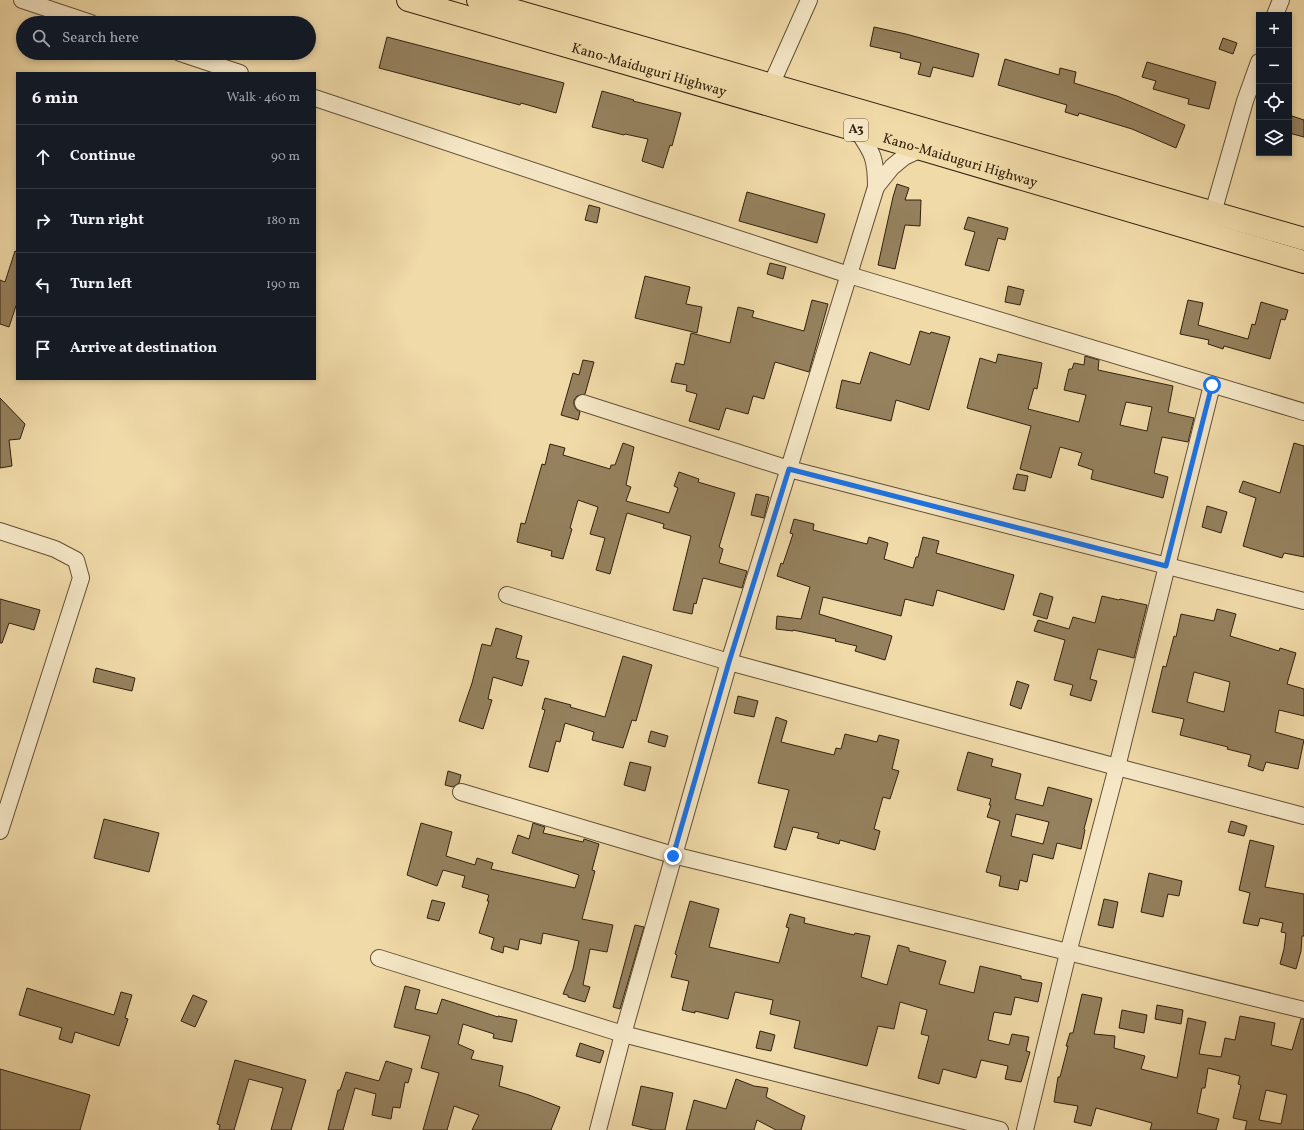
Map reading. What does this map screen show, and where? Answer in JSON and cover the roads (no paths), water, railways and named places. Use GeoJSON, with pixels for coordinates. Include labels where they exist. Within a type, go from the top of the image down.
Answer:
{"type":"FeatureCollection","features":[{"type":"Feature","properties":{"kind":"highway","name":"Kano-Maiduguri Highway"},"geometry":{"type":"LineString","coordinates":[[408,0],[921,149],[1210,223],[1304,239]]}},
{"type":"Feature","properties":{"kind":"highway","name":"Kano-Maiduguri Highway"},"geometry":{"type":"LineString","coordinates":[[478,0],[771,85],[1210,223],[1304,262]]}},
{"type":"Feature","properties":{"kind":"street"},"geometry":{"type":"LineString","coordinates":[[22,0],[70,16]]}},
{"type":"Feature","properties":{"kind":"street"},"geometry":{"type":"LineString","coordinates":[[771,85],[809,0]]}},
{"type":"Feature","properties":{"kind":"street"},"geometry":{"type":"LineString","coordinates":[[201,60],[237,72]]}},
{"type":"Feature","properties":{"kind":"street"},"geometry":{"type":"LineString","coordinates":[[1210,223],[1245,101],[1256,70]]}},
{"type":"Feature","properties":{"kind":"street"},"geometry":{"type":"LineString","coordinates":[[316,98],[849,275],[1304,412]]}},
{"type":"Feature","properties":{"kind":"street"},"geometry":{"type":"LineString","coordinates":[[598,1130],[623,1034],[729,662],[876,188],[876,166],[870,147],[857,130]]}},
{"type":"Feature","properties":{"kind":"street"},"geometry":{"type":"LineString","coordinates":[[876,188],[892,167],[904,157],[921,149]]}},
{"type":"Feature","properties":{"kind":"street"},"geometry":{"type":"LineString","coordinates":[[1025,1130],[1068,953],[1117,767],[1212,385]]}},
{"type":"Feature","properties":{"kind":"street"},"geometry":{"type":"LineString","coordinates":[[583,403],[789,469],[1304,601]]}},
{"type":"Feature","properties":{"kind":"street"},"geometry":{"type":"LineString","coordinates":[[0,531],[55,549],[76,560],[81,578],[0,831]]}},
{"type":"Feature","properties":{"kind":"street"},"geometry":{"type":"LineString","coordinates":[[507,595],[729,662],[1304,816]]}},
{"type":"Feature","properties":{"kind":"street"},"geometry":{"type":"LineString","coordinates":[[461,792],[673,856],[1304,1010]]}},
{"type":"Feature","properties":{"kind":"street"},"geometry":{"type":"LineString","coordinates":[[379,958],[623,1034],[1000,1130]]}}]}
